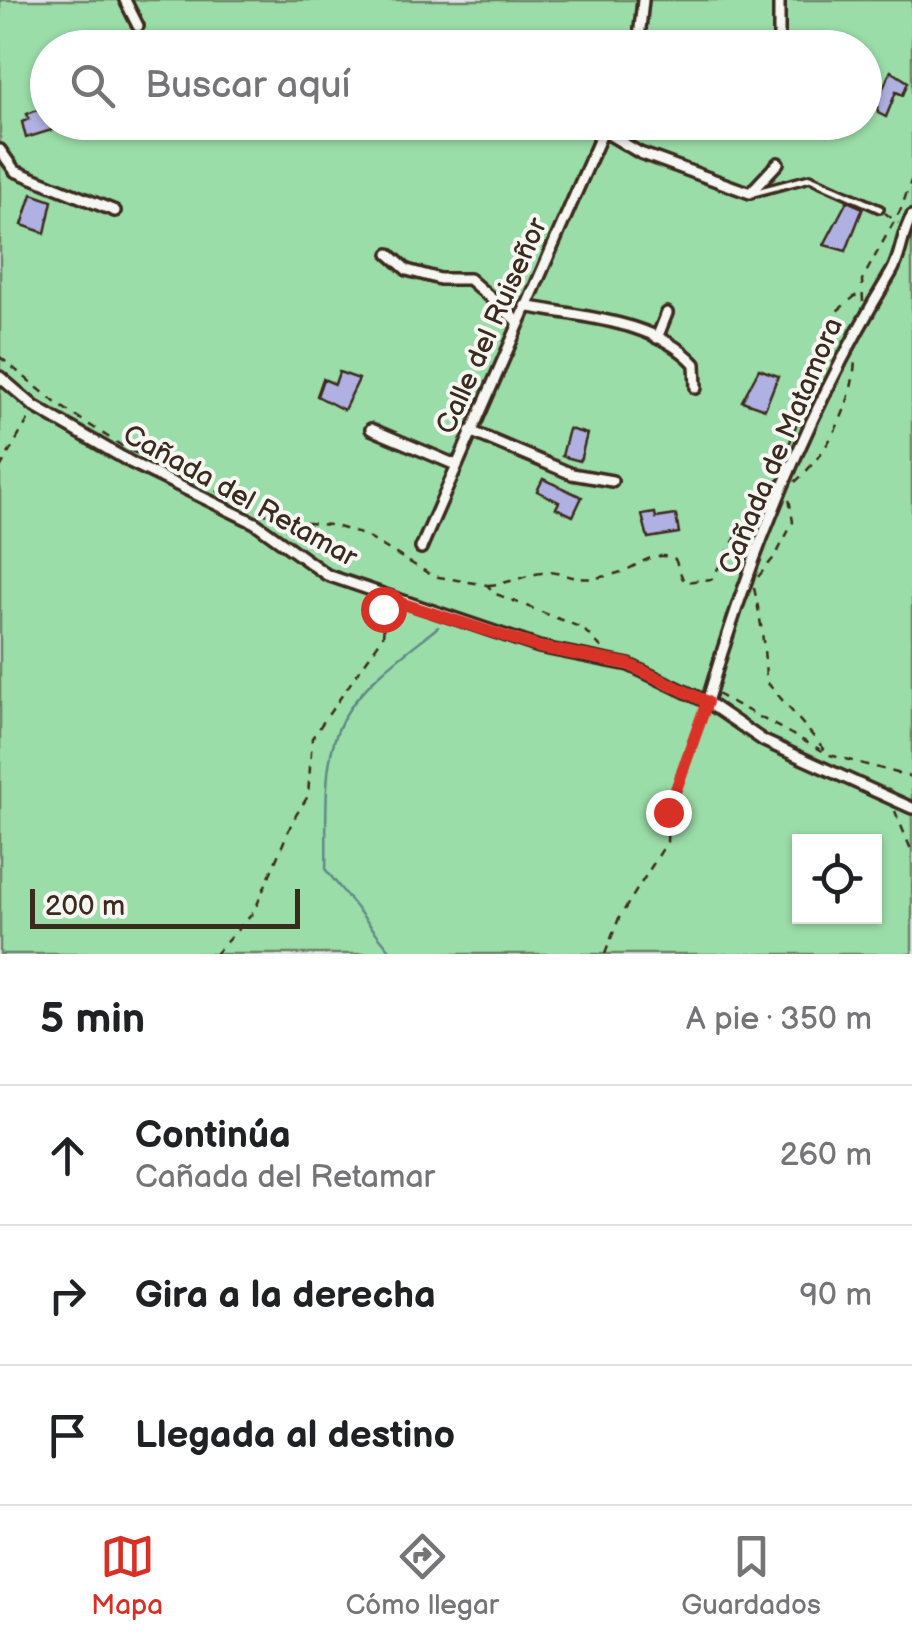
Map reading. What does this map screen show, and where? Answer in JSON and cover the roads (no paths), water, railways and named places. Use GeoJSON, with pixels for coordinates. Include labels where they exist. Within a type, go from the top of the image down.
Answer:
{"type":"FeatureCollection","features":[{"type":"Feature","properties":{"kind":"street"},"geometry":{"type":"LineString","coordinates":[[125,0],[138,26]]}},
{"type":"Feature","properties":{"kind":"street"},"geometry":{"type":"LineString","coordinates":[[640,30],[643,0]]}},
{"type":"Feature","properties":{"kind":"street"},"geometry":{"type":"LineString","coordinates":[[778,30],[779,0]]}},
{"type":"Feature","properties":{"kind":"street","name":"Calle del Ruiseñor"},"geometry":{"type":"LineString","coordinates":[[421,548],[599,140]]}},
{"type":"Feature","properties":{"kind":"street"},"geometry":{"type":"LineString","coordinates":[[623,140],[640,153],[750,193],[778,163]]}},
{"type":"Feature","properties":{"kind":"street"},"geometry":{"type":"LineString","coordinates":[[0,150],[16,171],[115,211]]}},
{"type":"Feature","properties":{"kind":"street","name":"Cañada de Matamora"},"geometry":{"type":"LineString","coordinates":[[709,696],[761,534],[863,314],[892,272],[904,228],[912,216]]}},
{"type":"Feature","properties":{"kind":"street"},"geometry":{"type":"LineString","coordinates":[[389,254],[407,270],[440,279],[469,279],[517,321]]}},
{"type":"Feature","properties":{"kind":"street"},"geometry":{"type":"LineString","coordinates":[[525,306],[627,326],[682,349],[695,364],[696,388]]}},
{"type":"Feature","properties":{"kind":"street"},"geometry":{"type":"LineString","coordinates":[[656,338],[667,312]]}},
{"type":"Feature","properties":{"kind":"street","name":"Cañada del Retamar"},"geometry":{"type":"LineString","coordinates":[[0,377],[36,407],[132,463],[255,524],[327,575],[388,599],[538,647],[628,664],[709,696],[764,741],[912,808]]}},
{"type":"Feature","properties":{"kind":"street"},"geometry":{"type":"LineString","coordinates":[[371,429],[456,465]]}},
{"type":"Feature","properties":{"kind":"street"},"geometry":{"type":"LineString","coordinates":[[470,431],[572,474],[612,481]]}},
{"type":"Feature","properties":{"kind":"lane"},"geometry":{"type":"LineString","coordinates":[[750,193],[810,178],[880,209]]}},
{"type":"Feature","properties":{"kind":"waterway"},"geometry":{"type":"LineString","coordinates":[[393,954],[326,870],[329,767],[339,728],[357,699],[438,627]]}}]}
